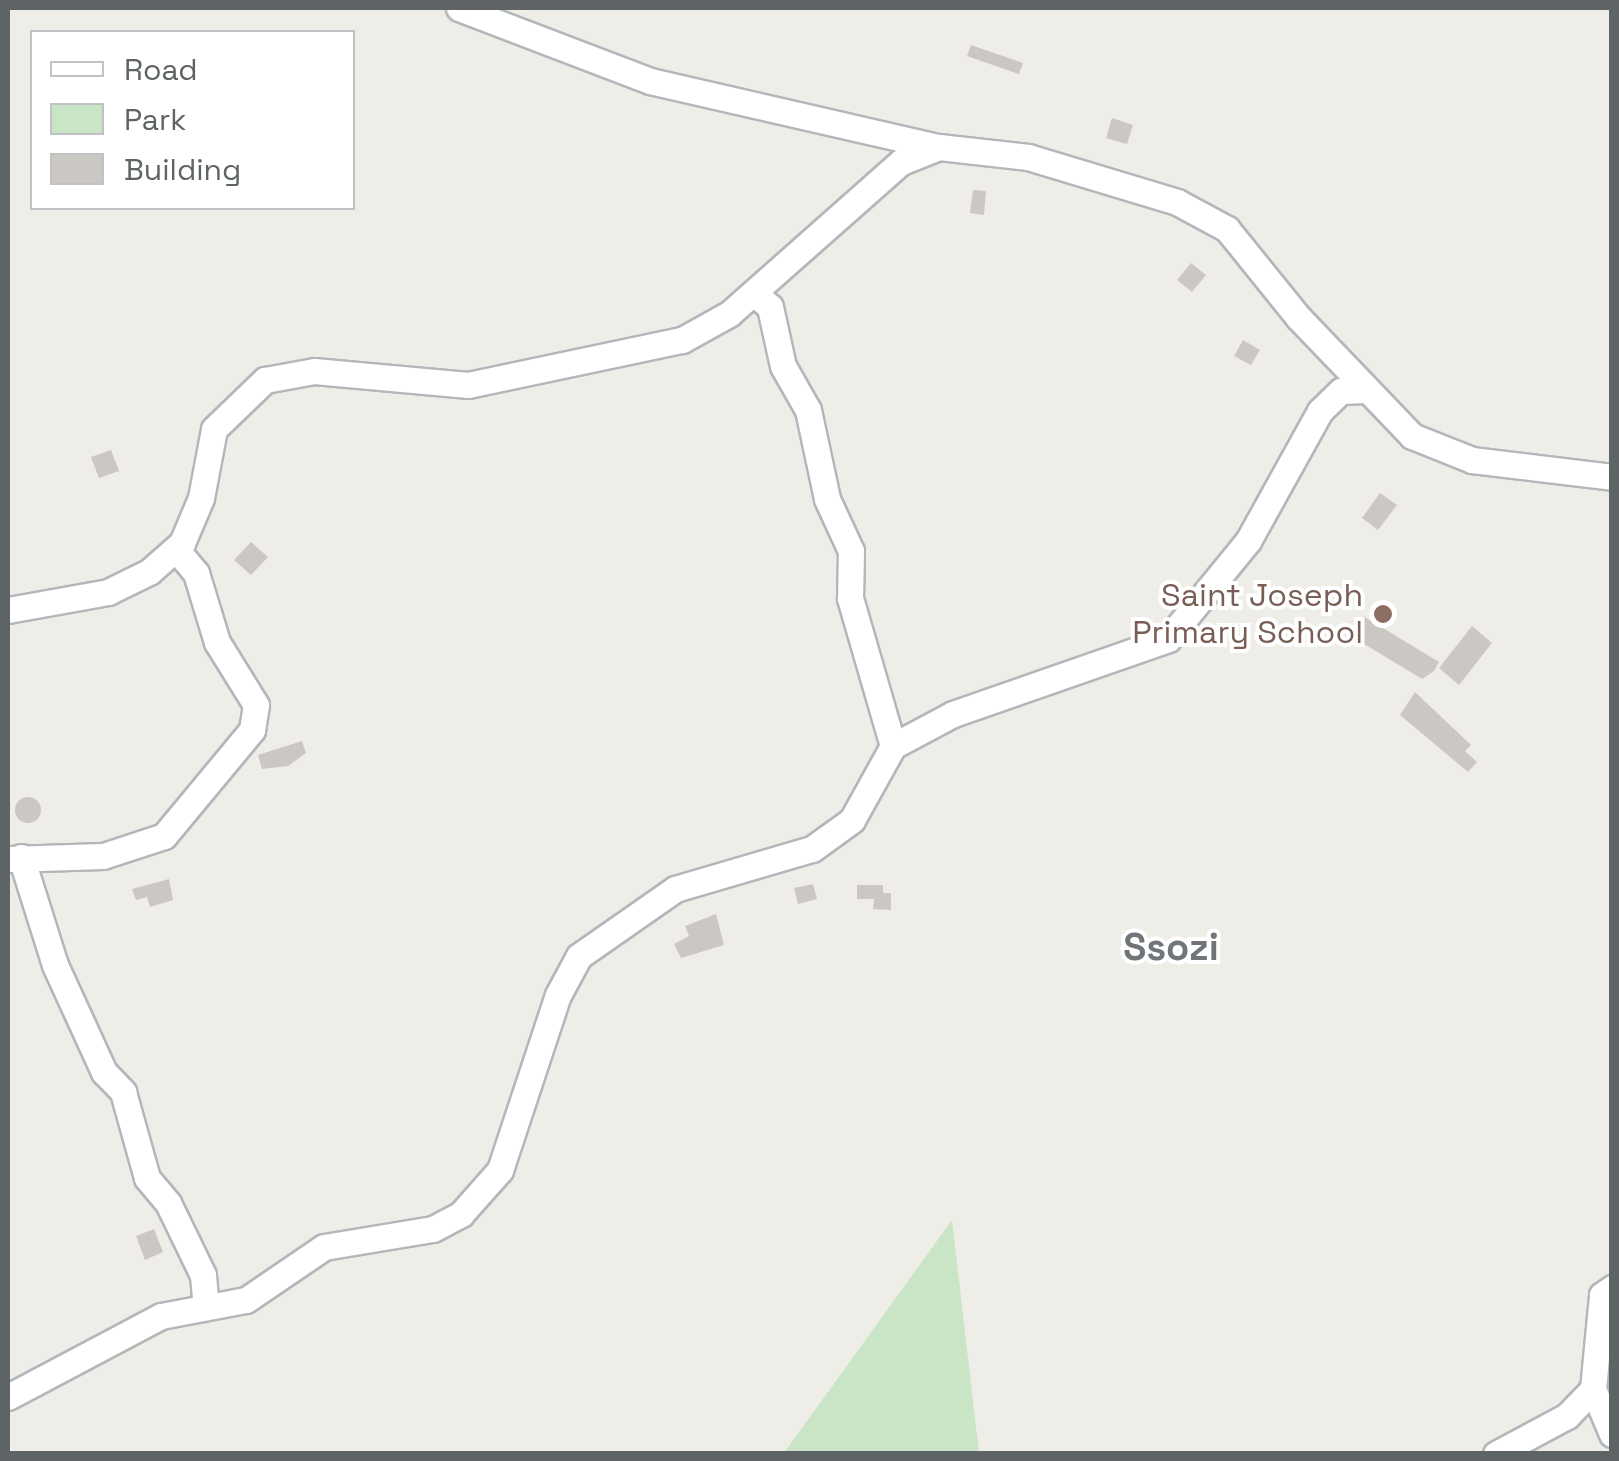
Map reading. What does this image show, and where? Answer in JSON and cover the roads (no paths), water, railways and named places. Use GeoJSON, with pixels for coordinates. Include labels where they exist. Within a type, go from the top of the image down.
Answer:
{"type":"FeatureCollection","features":[{"type":"Feature","properties":{"kind":"street"},"geometry":{"type":"LineString","coordinates":[[460,8],[650,81],[939,147],[1014,155],[1119,180],[1227,229],[1366,390],[1434,449],[1525,470],[1612,477]]}},
{"type":"Feature","properties":{"kind":"street"},"geometry":{"type":"LineString","coordinates":[[8,610],[108,592],[176,549],[194,521],[221,416],[265,380],[314,372],[477,384],[682,340],[754,294],[837,224],[886,173],[939,147]]}},
{"type":"Feature","properties":{"kind":"street"},"geometry":{"type":"LineString","coordinates":[[754,294],[770,307],[783,366],[808,410],[827,499],[851,551],[850,598],[894,746]]}},
{"type":"Feature","properties":{"kind":"street"},"geometry":{"type":"LineString","coordinates":[[8,1397],[161,1316],[246,1300],[324,1247],[432,1229],[461,1214],[500,1170],[558,995],[579,956],[675,889],[812,848],[852,820],[894,746],[953,714],[1168,638],[1248,541],[1320,411],[1342,391],[1366,390]]}},
{"type":"Feature","properties":{"kind":"street"},"geometry":{"type":"LineString","coordinates":[[176,549],[196,573],[217,642],[256,705],[252,730],[164,836],[103,856],[14,858],[55,965],[104,1072],[123,1092],[147,1178],[184,1231],[207,1288],[206,1307]]}},
{"type":"Feature","properties":{"kind":"street"},"geometry":{"type":"LineString","coordinates":[[1612,1288],[1602,1295],[1593,1389],[1612,1434]]}},
{"type":"Feature","properties":{"kind":"street"},"geometry":{"type":"LineString","coordinates":[[1496,1454],[1567,1416],[1593,1389]]}},
{"type":"Feature","properties":{"kind":"place","name":"Saint Joseph Primary School"},"geometry":{"type":"Point","coordinates":[1383,614]}},
{"type":"Feature","properties":{"kind":"district","name":"Ssozi"},"geometry":{"type":"Point","coordinates":[1171,948]}}]}
